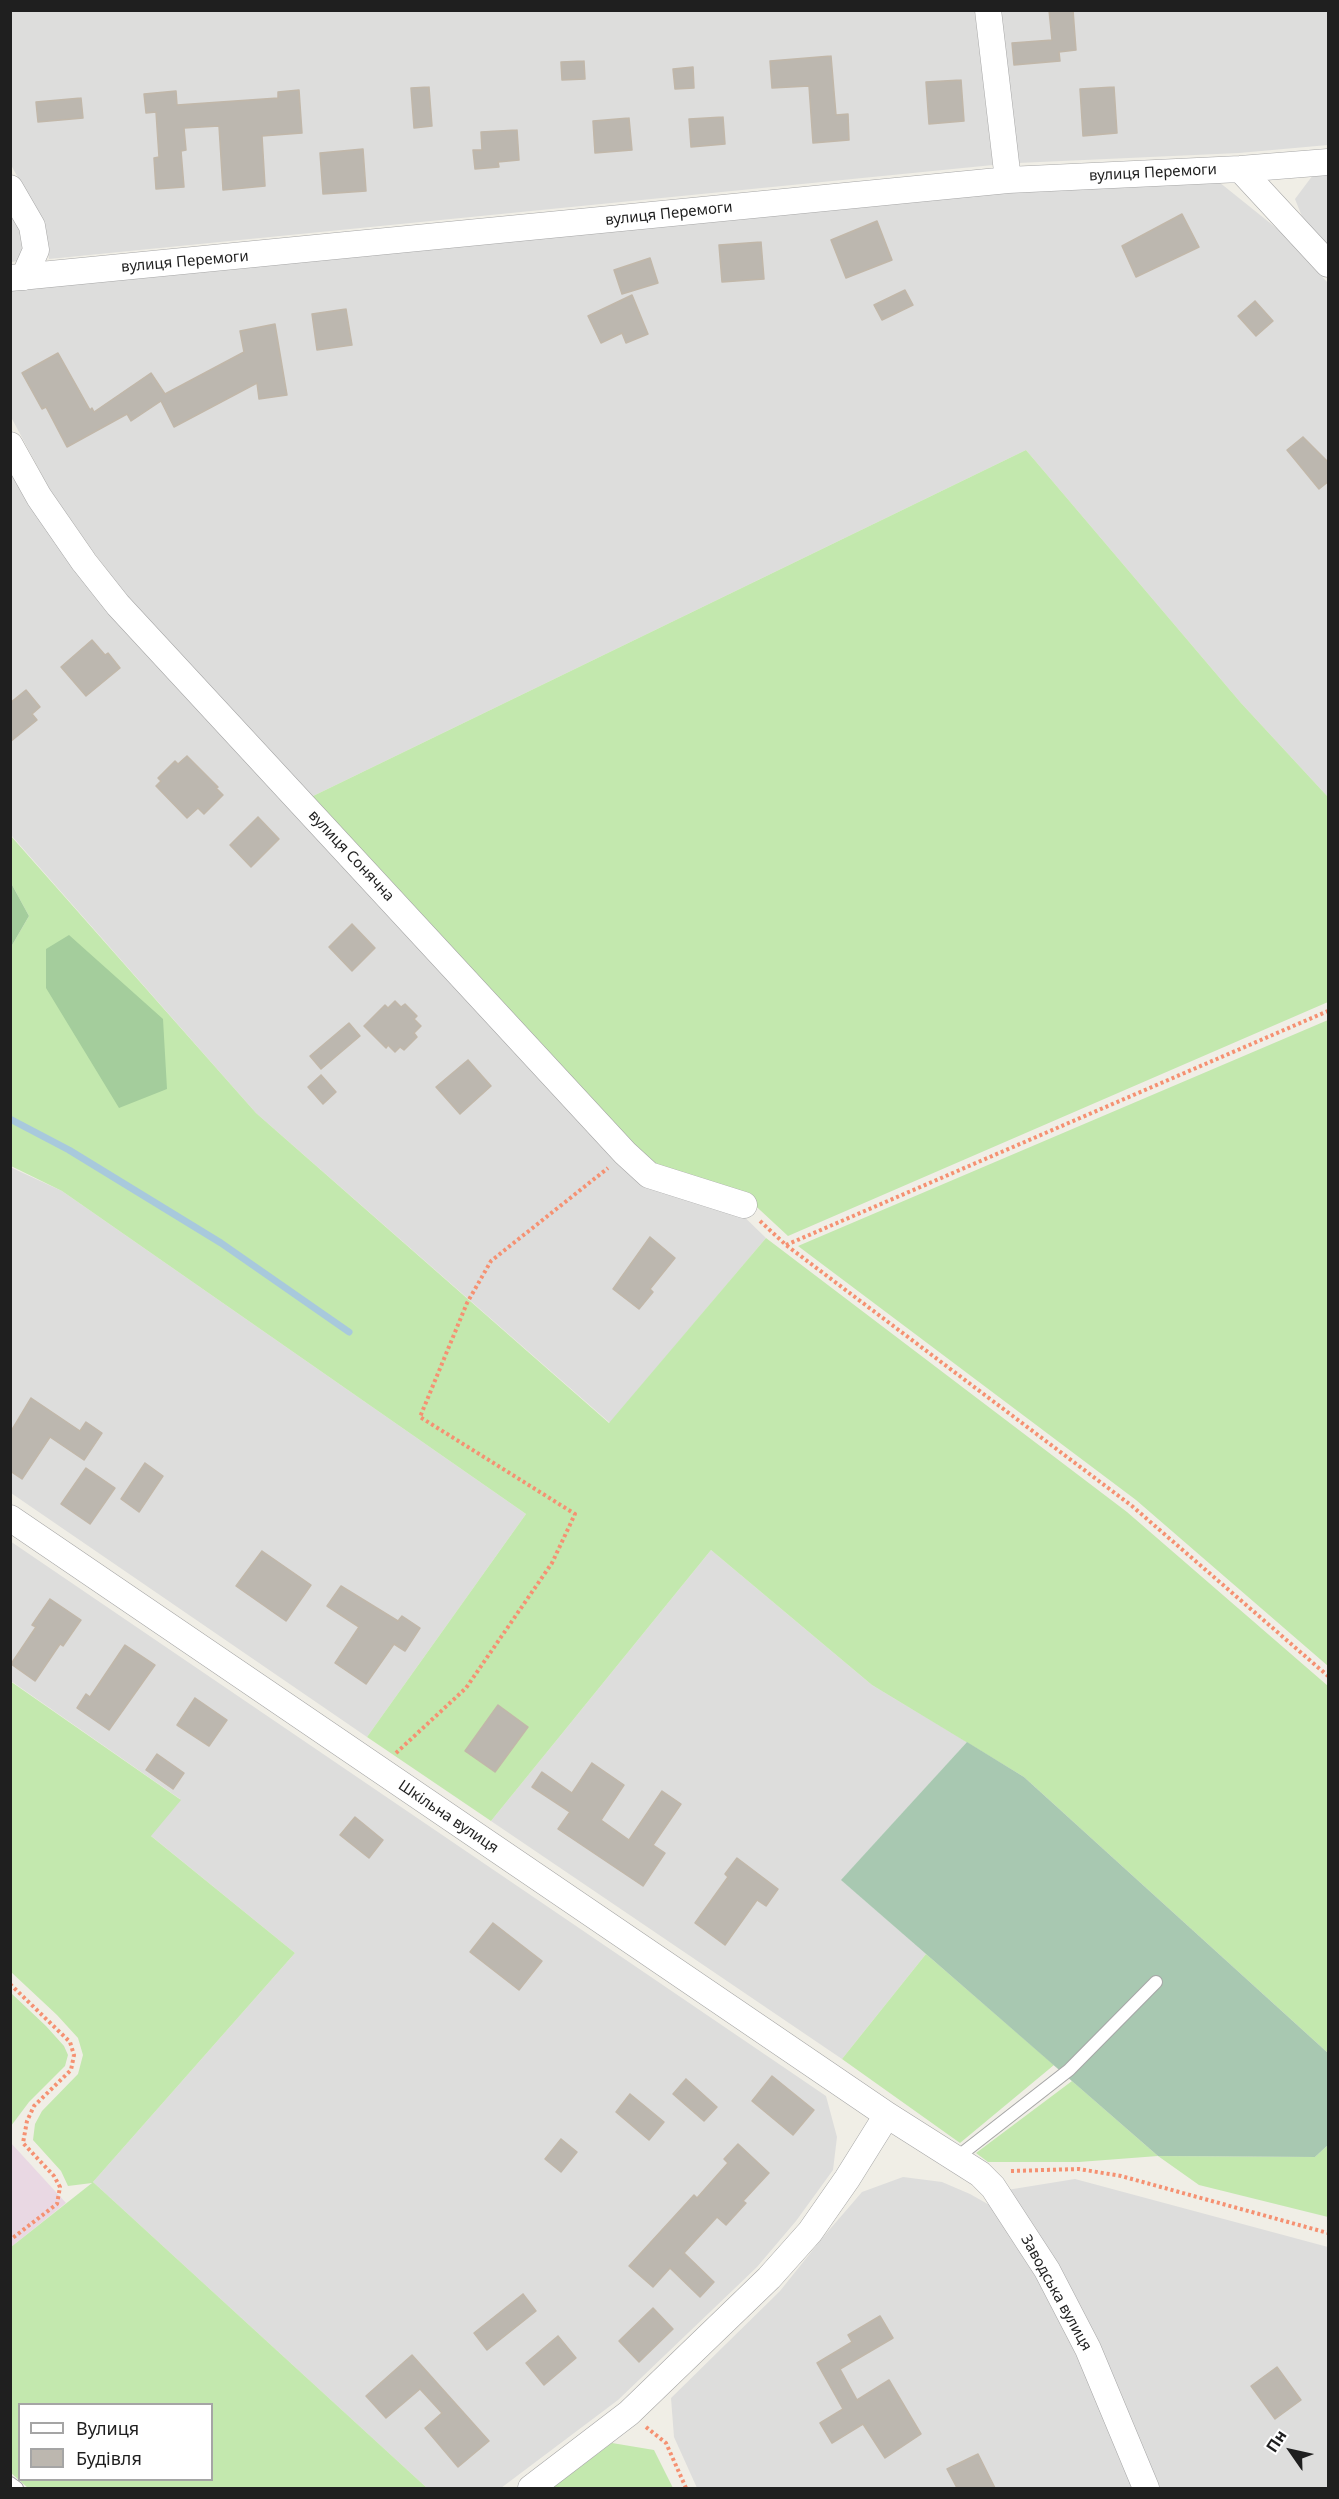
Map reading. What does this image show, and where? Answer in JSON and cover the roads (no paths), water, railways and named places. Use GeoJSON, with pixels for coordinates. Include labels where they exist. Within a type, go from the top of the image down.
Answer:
{"type":"FeatureCollection","features":[{"type":"Feature","properties":{"kind":"street"},"geometry":{"type":"LineString","coordinates":[[988,10],[1008,180]]}},
{"type":"Feature","properties":{"kind":"street","name":"вулиця Перемоги"},"geometry":{"type":"LineString","coordinates":[[17,278],[1008,180],[1240,169],[1329,162]]}},
{"type":"Feature","properties":{"kind":"street"},"geometry":{"type":"LineString","coordinates":[[1240,169],[1329,264]]}},
{"type":"Feature","properties":{"kind":"street"},"geometry":{"type":"LineString","coordinates":[[10,188],[32,226],[36,250],[17,278]]}},
{"type":"Feature","properties":{"kind":"street","name":"вулиця Сонячна"},"geometry":{"type":"LineString","coordinates":[[10,445],[39,497],[84,562],[118,605],[625,1153],[649,1175],[744,1205]]}},
{"type":"Feature","properties":{"kind":"street","name":"Шкільна вулиця"},"geometry":{"type":"LineString","coordinates":[[10,1518],[887,2115]]}},
{"type":"Feature","properties":{"kind":"street"},"geometry":{"type":"LineString","coordinates":[[531,2488],[629,2413],[776,2271],[810,2232],[887,2115]]}},
{"type":"Feature","properties":{"kind":"street","name":"Заводська вулиця"},"geometry":{"type":"LineString","coordinates":[[887,2115],[980,2174],[993,2187],[1052,2280],[1088,2349],[1146,2488]]}},
{"type":"Feature","properties":{"kind":"lane"},"geometry":{"type":"LineString","coordinates":[[955,2159],[1069,2070],[1156,1982]]}},
{"type":"Feature","properties":{"kind":"lane"},"geometry":{"type":"LineString","coordinates":[[10,2483],[17,2488]]}},
{"type":"Feature","properties":{"kind":"waterway"},"geometry":{"type":"LineString","coordinates":[[10,1119],[69,1150],[221,1243],[349,1332]]}}]}
